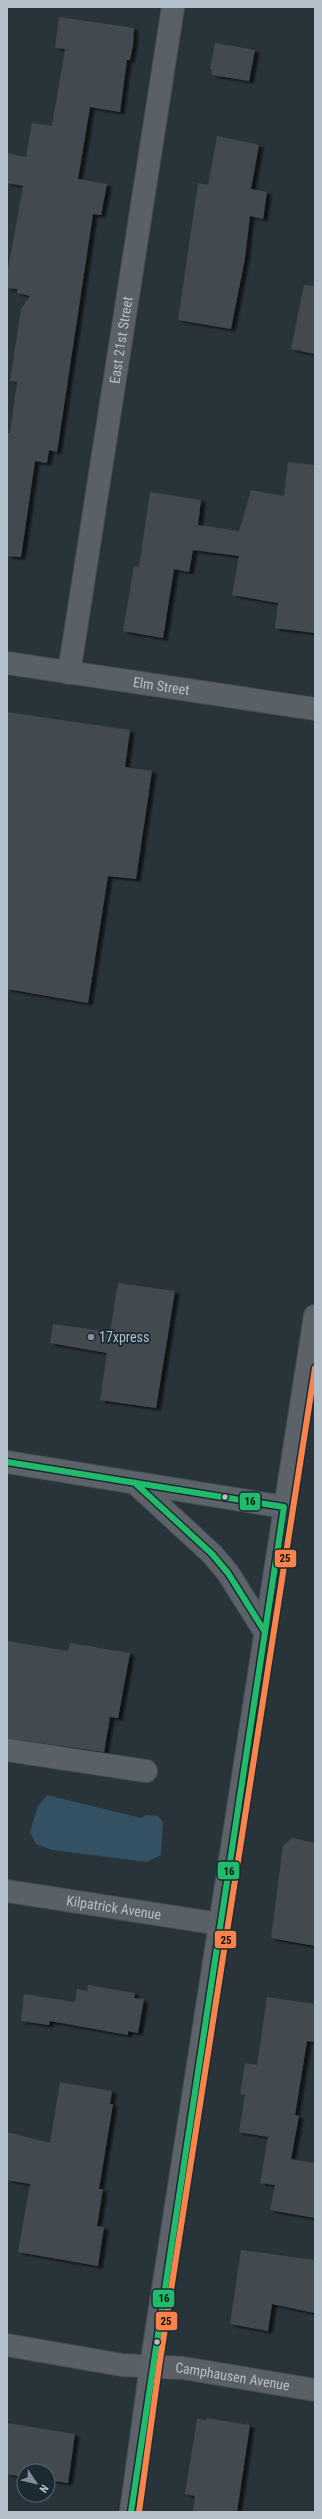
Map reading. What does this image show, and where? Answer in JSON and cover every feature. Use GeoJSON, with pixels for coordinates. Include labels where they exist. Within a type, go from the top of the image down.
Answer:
{"type":"FeatureCollection","features":[{"type":"Feature","properties":{"kind":"main road"},"geometry":{"type":"LineString","coordinates":[[131,2512],[151,2366],[315,1316]]}},
{"type":"Feature","properties":{"kind":"main road"},"geometry":{"type":"LineString","coordinates":[[7,1462],[284,1507]]}},
{"type":"Feature","properties":{"kind":"main road"},"geometry":{"type":"LineString","coordinates":[[135,1483],[212,1554],[228,1573],[265,1632]]}},
{"type":"Feature","properties":{"kind":"street","name":"East 21st Street"},"geometry":{"type":"LineString","coordinates":[[69,673],[173,7]]}},
{"type":"Feature","properties":{"kind":"street","name":"Elm Street"},"geometry":{"type":"LineString","coordinates":[[7,663],[315,709]]}},
{"type":"Feature","properties":{"kind":"street"},"geometry":{"type":"LineString","coordinates":[[7,1750],[146,1771]]}},
{"type":"Feature","properties":{"kind":"street","name":"Kilpatrick Avenue"},"geometry":{"type":"LineString","coordinates":[[7,1891],[220,1924]]}},
{"type":"Feature","properties":{"kind":"street","name":"Camphausen Avenue"},"geometry":{"type":"LineString","coordinates":[[7,2345],[122,2365],[183,2368],[315,2390]]}},
{"type":"Feature","properties":{"kind":"water"},"geometry":{"type":"Polygon","coordinates":[[[47,1795],[141,1818],[147,1815],[158,1816],[163,1822],[161,1855],[147,1862],[52,1850],[36,1844],[30,1832],[38,1806],[47,1795]]]}},
{"type":"Feature","properties":{"kind":"building"},"geometry":{"type":"Polygon","coordinates":[[[59,17],[134,28],[133,45],[130,60],[127,60],[120,112],[90,107],[78,179],[107,184],[101,215],[93,214],[57,452],[49,450],[47,463],[35,461],[21,557],[7,556],[7,433],[10,433],[17,382],[10,381],[21,309],[30,296],[17,293],[17,289],[7,288],[7,275],[23,186],[7,183],[7,153],[26,157],[32,123],[52,126],[65,49],[55,48],[59,17]]]}},
{"type":"Feature","properties":{"kind":"building"},"geometry":{"type":"Polygon","coordinates":[[[215,43],[255,50],[249,81],[212,75],[212,69],[210,69],[215,43]]]}},
{"type":"Feature","properties":{"kind":"building"},"geometry":{"type":"Polygon","coordinates":[[[217,136],[259,145],[251,189],[267,192],[263,219],[250,216],[245,258],[231,329],[178,320],[198,183],[208,185],[217,136]]]}},
{"type":"Feature","properties":{"kind":"building"},"geometry":{"type":"Polygon","coordinates":[[[304,285],[315,286],[315,354],[291,349],[304,285]]]}},
{"type":"Feature","properties":{"kind":"building"},"geometry":{"type":"Polygon","coordinates":[[[288,462],[315,465],[315,633],[275,628],[278,603],[232,595],[239,556],[193,550],[189,572],[174,569],[163,638],[123,631],[134,566],[139,567],[150,492],[201,500],[198,525],[239,531],[251,490],[284,496],[288,462]]]}},
{"type":"Feature","properties":{"kind":"building"},"geometry":{"type":"Polygon","coordinates":[[[7,712],[130,730],[125,767],[152,771],[136,879],[108,876],[88,1003],[7,989],[7,712]]]}},
{"type":"Feature","properties":{"kind":"building"},"geometry":{"type":"Polygon","coordinates":[[[118,1283],[175,1291],[156,1408],[100,1400],[107,1353],[50,1343],[53,1324],[110,1332],[118,1283]]]}},
{"type":"Feature","properties":{"kind":"building"},"geometry":{"type":"Polygon","coordinates":[[[7,1641],[68,1651],[70,1643],[130,1653],[118,1718],[110,1717],[104,1752],[7,1738],[7,1641]]]}},
{"type":"Feature","properties":{"kind":"building"},"geometry":{"type":"Polygon","coordinates":[[[292,1838],[315,1843],[315,1946],[271,1938],[283,1846],[292,1838]]]}},
{"type":"Feature","properties":{"kind":"building"},"geometry":{"type":"Polygon","coordinates":[[[88,1985],[135,1993],[134,1998],[144,1999],[138,2033],[128,2031],[128,2035],[50,2021],[49,2025],[21,2021],[24,1994],[75,2002],[77,1989],[87,1991],[88,1985]]]}},
{"type":"Feature","properties":{"kind":"building"},"geometry":{"type":"Polygon","coordinates":[[[267,1997],[315,2004],[315,2042],[307,2041],[295,2115],[299,2116],[291,2159],[315,2163],[315,2218],[270,2210],[275,2185],[260,2183],[268,2137],[239,2132],[245,2095],[240,2094],[245,2063],[257,2065],[267,1997]]]}},
{"type":"Feature","properties":{"kind":"building"},"geometry":{"type":"Polygon","coordinates":[[[60,2082],[112,2091],[110,2104],[113,2104],[99,2189],[103,2189],[97,2226],[104,2227],[98,2266],[18,2252],[30,2184],[7,2180],[7,2132],[50,2143],[60,2082]]]}},
{"type":"Feature","properties":{"kind":"building"},"geometry":{"type":"Polygon","coordinates":[[[241,2250],[315,2260],[315,2313],[272,2304],[268,2331],[230,2324],[241,2250]]]}},
{"type":"Feature","properties":{"kind":"building"},"geometry":{"type":"Polygon","coordinates":[[[206,2418],[250,2425],[237,2512],[193,2512],[195,2496],[185,2494],[197,2419],[206,2420],[206,2418]]]}},
{"type":"Feature","properties":{"kind":"building"},"geometry":{"type":"Polygon","coordinates":[[[7,2423],[75,2434],[68,2483],[56,2481],[56,2463],[16,2463],[16,2476],[7,2474],[7,2423]]]}},
{"type":"Feature","properties":{"kind":"transit line","name":"25"},"geometry":{"type":"LineString","coordinates":[[139,2512],[159,2367],[315,1368]]}},
{"type":"Feature","properties":{"kind":"transit line","name":"16"},"geometry":{"type":"LineString","coordinates":[[7,1462],[284,1507],[131,2512]]}},
{"type":"Feature","properties":{"kind":"transit line","name":"16"},"geometry":{"type":"LineString","coordinates":[[135,1483],[212,1554],[228,1573],[265,1632]]}},
{"type":"Feature","properties":{"kind":"place","name":"17xpress"},"geometry":{"type":"Point","coordinates":[91,1337]}}]}
